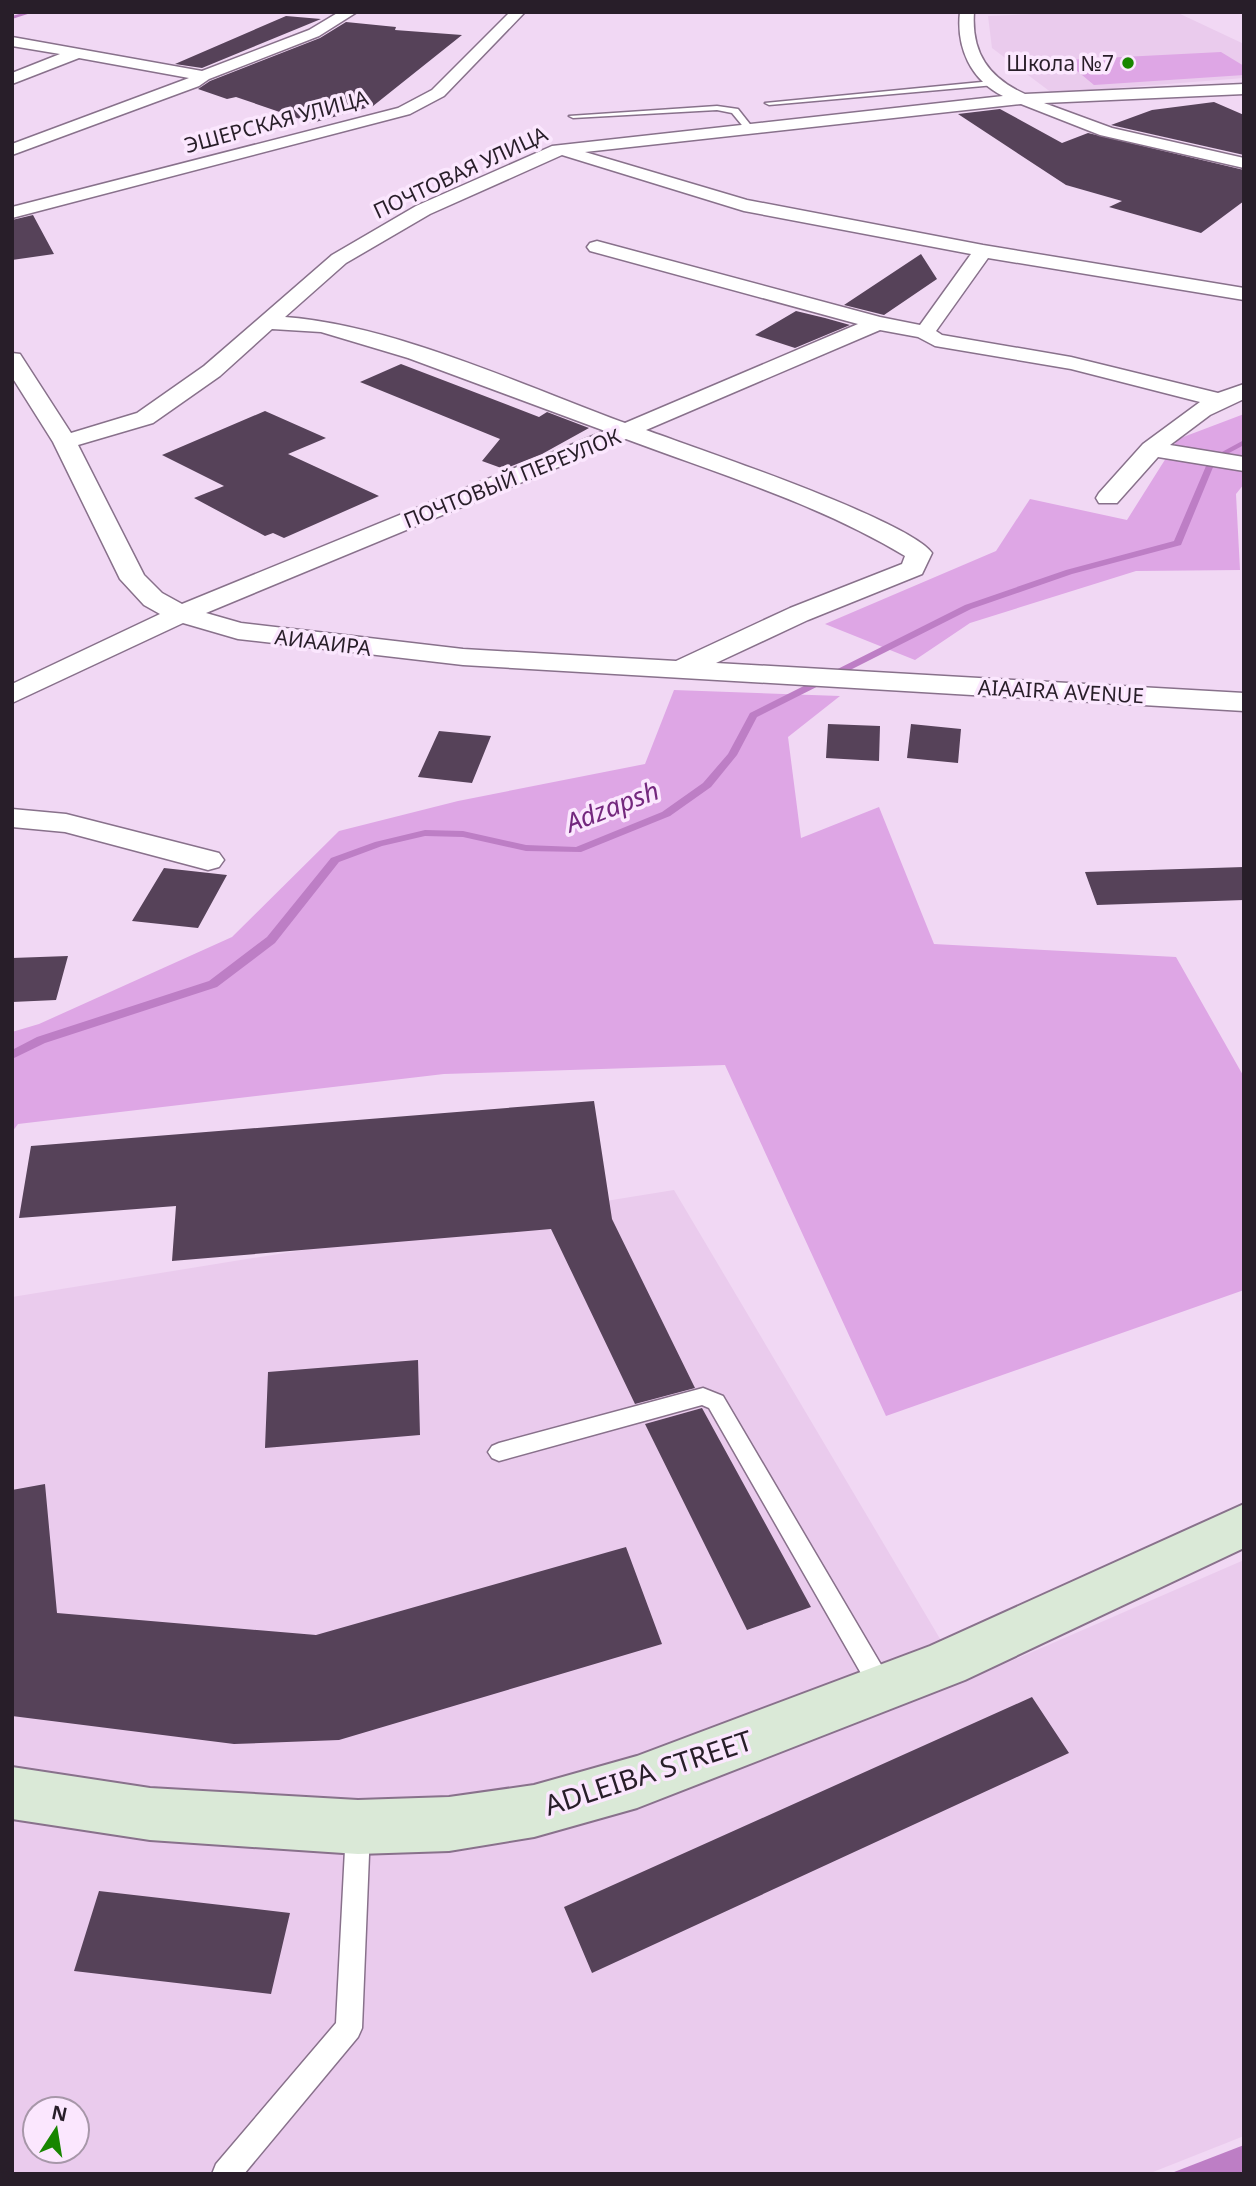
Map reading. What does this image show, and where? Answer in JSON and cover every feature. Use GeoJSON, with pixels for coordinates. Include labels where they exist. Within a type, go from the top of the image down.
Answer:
{"type":"FeatureCollection","features":[{"type":"Feature","properties":{"kind":"main road","name":"ADLEIBA STREET"},"geometry":{"type":"LineString","coordinates":[[12,1793],[150,1814],[358,1827],[449,1824],[534,1811],[638,1782],[947,1663],[1244,1525]]}},
{"type":"Feature","properties":{"kind":"street"},"geometry":{"type":"LineString","coordinates":[[12,150],[192,83],[203,76],[314,33],[350,12]]}},
{"type":"Feature","properties":{"kind":"street","name":"ЭШЕРСКАЯ УЛИЦА"},"geometry":{"type":"LineString","coordinates":[[12,213],[404,111],[438,93],[518,12]]}},
{"type":"Feature","properties":{"kind":"street"},"geometry":{"type":"LineString","coordinates":[[967,12],[964,31],[972,56],[992,83],[1089,128],[1244,163]]}},
{"type":"Feature","properties":{"kind":"street"},"geometry":{"type":"LineString","coordinates":[[12,41],[203,76]]}},
{"type":"Feature","properties":{"kind":"street"},"geometry":{"type":"LineString","coordinates":[[12,79],[77,53]]}},
{"type":"Feature","properties":{"kind":"street","name":"ПОЧТОВАЯ УЛИЦА"},"geometry":{"type":"LineString","coordinates":[[65,442],[145,418],[212,371],[339,259],[424,210],[558,150],[1023,99],[1244,89]]}},
{"type":"Feature","properties":{"kind":"street"},"geometry":{"type":"LineString","coordinates":[[1220,90],[1244,99]]}},
{"type":"Feature","properties":{"kind":"street"},"geometry":{"type":"LineString","coordinates":[[558,150],[744,205],[982,251],[1244,294]]}},
{"type":"Feature","properties":{"kind":"street"},"geometry":{"type":"LineString","coordinates":[[597,247],[878,323],[925,332],[934,340],[1071,363],[1218,400]]}},
{"type":"Feature","properties":{"kind":"street"},"geometry":{"type":"LineString","coordinates":[[925,332],[982,251]]}},
{"type":"Feature","properties":{"kind":"street"},"geometry":{"type":"LineString","coordinates":[[267,322],[322,326],[362,336],[627,430],[882,531],[919,553],[913,569],[799,614],[685,668]]}},
{"type":"Feature","properties":{"kind":"street","name":"ПОЧТОВЫЙ ПЕРЕУЛОК"},"geometry":{"type":"LineString","coordinates":[[12,695],[181,614],[878,323]]}},
{"type":"Feature","properties":{"kind":"street","name":"АИААИРА"},"geometry":{"type":"LineString","coordinates":[[13,360],[65,442],[133,579],[153,599],[181,614],[239,631],[345,645],[463,657],[685,668],[779,676]]}},
{"type":"Feature","properties":{"kind":"street"},"geometry":{"type":"LineString","coordinates":[[1108,498],[1161,438],[1218,400],[1244,391]]}},
{"type":"Feature","properties":{"kind":"street"},"geometry":{"type":"LineString","coordinates":[[1151,449],[1244,464]]}},
{"type":"Feature","properties":{"kind":"street","name":"AIAAIRA AVENUE"},"geometry":{"type":"LineString","coordinates":[[779,676],[1244,702]]}},
{"type":"Feature","properties":{"kind":"street"},"geometry":{"type":"LineString","coordinates":[[12,818],[66,823],[208,860]]}},
{"type":"Feature","properties":{"kind":"lane"},"geometry":{"type":"LineString","coordinates":[[769,103],[992,83]]}},
{"type":"Feature","properties":{"kind":"lane"},"geometry":{"type":"LineString","coordinates":[[573,116],[717,108],[735,111],[749,128]]}},
{"type":"Feature","properties":{"kind":"lane"},"geometry":{"type":"LineString","coordinates":[[499,1452],[704,1396],[716,1402],[882,1688]]}},
{"type":"Feature","properties":{"kind":"lane"},"geometry":{"type":"LineString","coordinates":[[226,2174],[349,2028],[358,1827]]}},
{"type":"Feature","properties":{"kind":"shaded area","name":"Школа №7"},"geometry":{"type":"Polygon","coordinates":[[[1176,12],[1244,44],[1244,78],[1052,93],[992,48],[988,16],[1176,12]]]}},
{"type":"Feature","properties":{"kind":"shaded area"},"geometry":{"type":"Polygon","coordinates":[[[1221,52],[1244,66],[1244,75],[1094,85],[1064,60],[1221,52]]]}},
{"type":"Feature","properties":{"kind":"shaded area"},"geometry":{"type":"Polygon","coordinates":[[[1244,414],[1244,484],[1236,494],[1240,570],[1136,571],[970,623],[915,660],[825,624],[996,551],[1030,499],[1127,520],[1178,439],[1244,414]]]}},
{"type":"Feature","properties":{"kind":"shaded area"},"geometry":{"type":"Polygon","coordinates":[[[674,690],[840,696],[788,737],[801,838],[879,807],[934,944],[1176,957],[1244,1077],[1244,1290],[886,1416],[725,1065],[444,1074],[18,1124],[12,1132],[12,1032],[39,1024],[232,937],[339,831],[458,801],[645,764],[674,690]]]}},
{"type":"Feature","properties":{"kind":"shaded area"},"geometry":{"type":"Polygon","coordinates":[[[674,1190],[965,1681],[1244,1560],[1244,2136],[1148,2174],[12,2174],[12,1297],[674,1190]]]}},
{"type":"Feature","properties":{"kind":"shaded area"},"geometry":{"type":"Polygon","coordinates":[[[1244,2145],[1244,2174],[1169,2174],[1244,2145]]]}},
{"type":"Feature","properties":{"kind":"building"},"geometry":{"type":"Polygon","coordinates":[[[286,16],[321,19],[202,68],[175,64],[286,16]]]}},
{"type":"Feature","properties":{"kind":"building"},"geometry":{"type":"Polygon","coordinates":[[[346,22],[396,27],[395,30],[462,35],[373,106],[312,123],[236,97],[227,99],[198,89],[210,81],[320,38],[346,22]]]}},
{"type":"Feature","properties":{"kind":"building"},"geometry":{"type":"Polygon","coordinates":[[[1214,102],[1244,115],[1244,155],[1111,125],[1152,110],[1214,102]]]}},
{"type":"Feature","properties":{"kind":"building"},"geometry":{"type":"Polygon","coordinates":[[[1000,109],[1062,143],[1088,133],[1244,170],[1244,201],[1201,233],[1109,207],[1122,201],[1066,185],[958,114],[1000,109]]]}},
{"type":"Feature","properties":{"kind":"building"},"geometry":{"type":"Polygon","coordinates":[[[33,215],[54,254],[12,260],[12,220],[33,215]]]}},
{"type":"Feature","properties":{"kind":"building"},"geometry":{"type":"Polygon","coordinates":[[[921,254],[937,279],[884,315],[844,305],[921,254]]]}},
{"type":"Feature","properties":{"kind":"building"},"geometry":{"type":"Polygon","coordinates":[[[796,311],[850,325],[795,348],[755,335],[796,311]]]}},
{"type":"Feature","properties":{"kind":"building"},"geometry":{"type":"Polygon","coordinates":[[[401,364],[539,417],[547,412],[589,428],[542,454],[504,469],[482,461],[500,439],[360,382],[401,364]]]}},
{"type":"Feature","properties":{"kind":"building"},"geometry":{"type":"Polygon","coordinates":[[[265,411],[326,438],[288,454],[379,496],[284,538],[273,533],[265,536],[194,498],[224,486],[162,455],[265,411]]]}},
{"type":"Feature","properties":{"kind":"building"},"geometry":{"type":"Polygon","coordinates":[[[828,724],[880,726],[879,761],[826,758],[828,724]]]}},
{"type":"Feature","properties":{"kind":"building"},"geometry":{"type":"Polygon","coordinates":[[[911,724],[961,729],[958,763],[907,758],[911,724]]]}},
{"type":"Feature","properties":{"kind":"building"},"geometry":{"type":"Polygon","coordinates":[[[439,731],[491,736],[472,783],[418,777],[439,731]]]}},
{"type":"Feature","properties":{"kind":"building"},"geometry":{"type":"Polygon","coordinates":[[[1244,867],[1244,900],[1097,905],[1085,872],[1244,867]]]}},
{"type":"Feature","properties":{"kind":"building"},"geometry":{"type":"Polygon","coordinates":[[[164,868],[227,875],[198,928],[132,921],[164,868]]]}},
{"type":"Feature","properties":{"kind":"building"},"geometry":{"type":"Polygon","coordinates":[[[68,956],[56,1000],[12,1002],[12,958],[68,956]]]}},
{"type":"Feature","properties":{"kind":"building"},"geometry":{"type":"Polygon","coordinates":[[[594,1101],[612,1219],[695,1388],[635,1404],[551,1229],[172,1261],[176,1206],[19,1218],[31,1146],[594,1101]]]}},
{"type":"Feature","properties":{"kind":"building"},"geometry":{"type":"Polygon","coordinates":[[[418,1360],[420,1435],[265,1448],[268,1372],[418,1360]]]}},
{"type":"Feature","properties":{"kind":"building"},"geometry":{"type":"Polygon","coordinates":[[[702,1408],[811,1607],[747,1630],[645,1424],[702,1408]]]}},
{"type":"Feature","properties":{"kind":"building"},"geometry":{"type":"Polygon","coordinates":[[[45,1484],[57,1613],[316,1635],[626,1547],[662,1644],[339,1740],[234,1744],[12,1716],[12,1490],[45,1484]]]}},
{"type":"Feature","properties":{"kind":"building"},"geometry":{"type":"Polygon","coordinates":[[[1032,1697],[1069,1753],[592,1973],[564,1907],[1032,1697]]]}},
{"type":"Feature","properties":{"kind":"building"},"geometry":{"type":"Polygon","coordinates":[[[99,1891],[290,1913],[271,1994],[74,1971],[99,1891]]]}},
{"type":"Feature","properties":{"kind":"waterway"},"geometry":{"type":"LineString","coordinates":[[12,18],[32,12]]}},
{"type":"Feature","properties":{"kind":"waterway","name":"Adzapsh"},"geometry":{"type":"LineString","coordinates":[[12,1055],[41,1040],[213,984],[271,940],[335,860],[379,844],[425,833],[463,834],[526,848],[577,850],[666,814],[707,785],[732,755],[753,715],[968,607],[1069,572],[1178,543],[1213,459],[1244,442]]}},
{"type":"Feature","properties":{"kind":"place","name":"Школа №7"},"geometry":{"type":"Point","coordinates":[1128,63]}}]}
